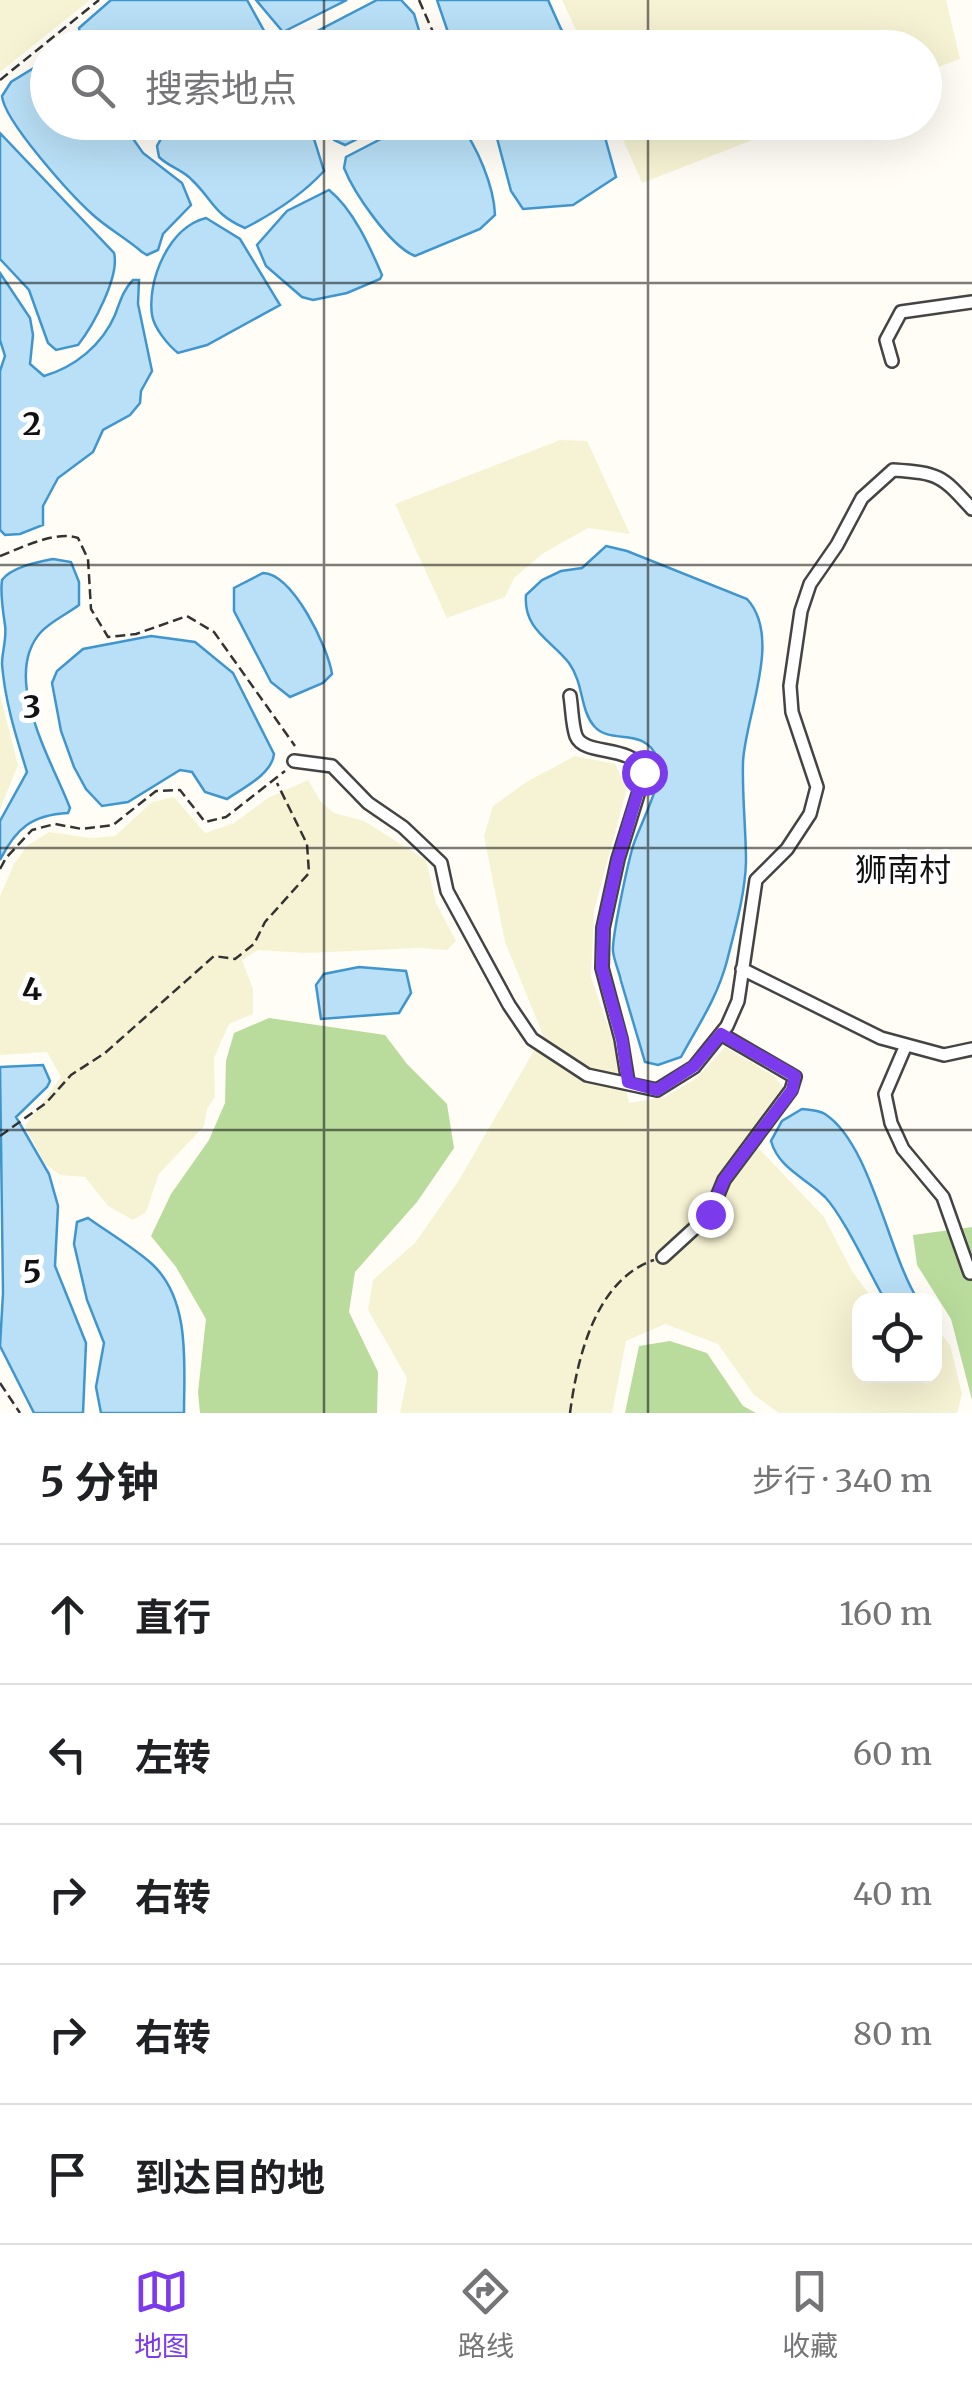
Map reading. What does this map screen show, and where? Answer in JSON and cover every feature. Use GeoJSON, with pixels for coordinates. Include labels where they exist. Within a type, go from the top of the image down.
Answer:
{"type":"FeatureCollection","features":[{"type":"Feature","properties":{"kind":"street"},"geometry":{"type":"LineString","coordinates":[[892,361],[886,340],[902,312],[972,302]]}},
{"type":"Feature","properties":{"kind":"street"},"geometry":{"type":"LineString","coordinates":[[294,761],[332,766],[368,803],[403,827],[441,863],[447,892],[509,1006],[532,1039],[587,1075],[657,1090],[694,1066],[721,1034],[738,1001],[756,880],[810,814],[817,787],[792,712],[790,686],[801,611],[810,584],[862,498],[893,470],[923,472],[954,485],[972,509]]}},
{"type":"Feature","properties":{"kind":"street"},"geometry":{"type":"LineString","coordinates":[[570,696],[577,738],[583,744],[629,755],[644,772],[614,872],[603,928],[602,968],[622,1040],[628,1082]]}},
{"type":"Feature","properties":{"kind":"street"},"geometry":{"type":"LineString","coordinates":[[742,969],[881,1038],[944,1055],[972,1048]]}},
{"type":"Feature","properties":{"kind":"street"},"geometry":{"type":"LineString","coordinates":[[663,1257],[710,1214],[724,1180],[792,1090],[795,1076],[721,1034]]}},
{"type":"Feature","properties":{"kind":"street"},"geometry":{"type":"LineString","coordinates":[[906,1045],[885,1094],[890,1123],[904,1149],[943,1197],[970,1273]]}},
{"type":"Feature","properties":{"kind":"path"},"geometry":{"type":"LineString","coordinates":[[62,30],[99,0]]}},
{"type":"Feature","properties":{"kind":"path"},"geometry":{"type":"LineString","coordinates":[[419,0],[432,30]]}},
{"type":"Feature","properties":{"kind":"path"},"geometry":{"type":"LineString","coordinates":[[0,80],[30,56]]}},
{"type":"Feature","properties":{"kind":"path"},"geometry":{"type":"LineString","coordinates":[[0,556],[66,534],[78,538],[88,559],[91,609],[108,637],[136,634],[187,616],[201,621],[214,632],[295,746],[294,761],[276,781],[226,817],[204,822],[180,790],[156,791],[113,825],[82,829],[56,824],[32,830],[0,869]]}},
{"type":"Feature","properties":{"kind":"path"},"geometry":{"type":"LineString","coordinates":[[0,1136],[46,1103],[71,1076],[105,1054],[214,956],[236,959],[254,944],[265,922],[309,874],[307,844],[276,781]]}},
{"type":"Feature","properties":{"kind":"path"},"geometry":{"type":"LineString","coordinates":[[570,1413],[582,1346],[591,1326],[629,1272],[663,1257]]}},
{"type":"Feature","properties":{"kind":"path"},"geometry":{"type":"LineString","coordinates":[[0,1382],[20,1413]]}},
{"type":"Feature","properties":{"kind":"shaded area"},"geometry":{"type":"Polygon","coordinates":[[[0,0],[90,0],[52,30],[30,30],[30,48],[0,72],[0,0]]]}},
{"type":"Feature","properties":{"kind":"shaded area"},"geometry":{"type":"Polygon","coordinates":[[[562,0],[946,0],[960,59],[942,66],[942,30],[576,30],[562,0]]]}},
{"type":"Feature","properties":{"kind":"shaded area"},"geometry":{"type":"Polygon","coordinates":[[[623,140],[752,140],[642,183],[623,140]]]}},
{"type":"Feature","properties":{"kind":"shaded area"},"geometry":{"type":"Polygon","coordinates":[[[560,440],[587,441],[630,534],[588,528],[542,554],[514,578],[505,597],[447,618],[395,504],[560,440]]]}},
{"type":"Feature","properties":{"kind":"shaded area"},"geometry":{"type":"Polygon","coordinates":[[[0,695],[18,765],[0,809],[0,695]]]}},
{"type":"Feature","properties":{"kind":"shaded area"},"geometry":{"type":"Polygon","coordinates":[[[575,756],[615,764],[627,788],[594,911],[591,977],[618,1055],[629,1103],[665,1097],[697,1078],[725,1047],[774,1076],[784,1088],[747,1136],[824,1217],[868,1293],[852,1293],[852,1383],[942,1383],[942,1335],[950,1345],[962,1394],[957,1413],[779,1413],[754,1395],[718,1344],[665,1324],[626,1341],[612,1413],[400,1413],[407,1378],[368,1310],[373,1280],[415,1243],[459,1180],[543,1035],[505,942],[484,836],[493,806],[528,781],[575,756]]]}},
{"type":"Feature","properties":{"kind":"shaded area"},"geometry":{"type":"Polygon","coordinates":[[[308,780],[321,802],[334,813],[364,821],[426,860],[436,903],[456,941],[447,950],[258,950],[242,960],[253,989],[253,1014],[229,1024],[214,1058],[215,1097],[207,1109],[204,1126],[159,1174],[146,1212],[133,1220],[108,1206],[85,1177],[60,1175],[45,1164],[25,1126],[61,1077],[47,1052],[0,1055],[0,896],[27,846],[49,832],[91,838],[115,836],[152,802],[174,797],[205,833],[234,823],[268,798],[308,780]]]}},
{"type":"Feature","properties":{"kind":"green space"},"geometry":{"type":"Polygon","coordinates":[[[269,1018],[385,1035],[407,1064],[447,1104],[454,1148],[417,1202],[355,1272],[349,1312],[378,1372],[377,1413],[200,1413],[198,1392],[206,1319],[176,1267],[151,1236],[171,1194],[209,1140],[225,1103],[226,1061],[234,1033],[269,1018]]]}},
{"type":"Feature","properties":{"kind":"green space"},"geometry":{"type":"Polygon","coordinates":[[[972,1227],[972,1400],[951,1319],[942,1305],[942,1293],[935,1293],[917,1265],[913,1235],[972,1227]]]}},
{"type":"Feature","properties":{"kind":"green space"},"geometry":{"type":"Polygon","coordinates":[[[670,1341],[707,1353],[743,1406],[756,1413],[625,1413],[639,1346],[670,1341]]]}},
{"type":"Feature","properties":{"kind":"water"},"geometry":{"type":"Polygon","coordinates":[[[111,0],[247,0],[264,30],[79,30],[111,0]]]}},
{"type":"Feature","properties":{"kind":"water"},"geometry":{"type":"Polygon","coordinates":[[[256,0],[347,0],[287,30],[281,30],[256,0]]]}},
{"type":"Feature","properties":{"kind":"water"},"geometry":{"type":"Polygon","coordinates":[[[377,0],[401,0],[414,14],[419,30],[319,30],[377,0]]]}},
{"type":"Feature","properties":{"kind":"water"},"geometry":{"type":"Polygon","coordinates":[[[437,0],[548,0],[562,30],[447,30],[437,0]]]}},
{"type":"Feature","properties":{"kind":"water"},"geometry":{"type":"Polygon","coordinates":[[[30,70],[30,140],[134,140],[143,153],[182,183],[191,205],[163,234],[158,250],[147,255],[104,224],[55,175],[6,107],[2,96],[11,82],[30,70]]]}},
{"type":"Feature","properties":{"kind":"water"},"geometry":{"type":"Polygon","coordinates":[[[0,133],[114,253],[109,287],[98,314],[78,345],[56,350],[48,343],[29,290],[0,259],[0,133]]]}},
{"type":"Feature","properties":{"kind":"water"},"geometry":{"type":"Polygon","coordinates":[[[160,140],[314,140],[324,171],[287,203],[245,228],[226,218],[188,177],[159,157],[160,140]]]}},
{"type":"Feature","properties":{"kind":"water"},"geometry":{"type":"Polygon","coordinates":[[[379,140],[470,140],[483,167],[495,215],[480,229],[415,256],[395,242],[374,218],[344,168],[346,157],[379,140]]]}},
{"type":"Feature","properties":{"kind":"water"},"geometry":{"type":"Polygon","coordinates":[[[498,140],[606,140],[616,177],[573,205],[523,209],[511,191],[498,140]]]}},
{"type":"Feature","properties":{"kind":"water"},"geometry":{"type":"Polygon","coordinates":[[[329,190],[353,218],[382,275],[347,293],[313,300],[302,297],[266,266],[257,245],[287,211],[329,190]]]}},
{"type":"Feature","properties":{"kind":"water"},"geometry":{"type":"Polygon","coordinates":[[[206,218],[240,239],[280,305],[207,345],[178,353],[153,320],[153,286],[171,243],[193,223],[206,218]]]}},
{"type":"Feature","properties":{"kind":"water"},"geometry":{"type":"Polygon","coordinates":[[[0,273],[30,318],[30,364],[44,376],[77,361],[95,345],[127,288],[133,280],[139,280],[138,304],[152,371],[141,391],[140,403],[130,415],[103,430],[93,452],[58,478],[43,506],[43,525],[5,535],[0,530],[0,371],[5,356],[0,340],[0,273]]]}},
{"type":"Feature","properties":{"kind":"water"},"geometry":{"type":"Polygon","coordinates":[[[606,546],[747,599],[762,634],[759,678],[743,762],[746,862],[736,924],[723,974],[701,1022],[681,1057],[658,1065],[645,1062],[613,951],[628,867],[655,790],[658,759],[644,742],[609,735],[594,726],[574,671],[534,625],[526,607],[526,595],[542,580],[561,571],[582,568],[606,546]]]}},
{"type":"Feature","properties":{"kind":"water"},"geometry":{"type":"Polygon","coordinates":[[[53,559],[71,562],[79,582],[79,605],[41,632],[30,651],[26,672],[34,720],[70,808],[68,813],[27,825],[12,839],[0,860],[0,821],[27,772],[3,678],[2,580],[18,568],[53,559]]]}},
{"type":"Feature","properties":{"kind":"water"},"geometry":{"type":"Polygon","coordinates":[[[263,573],[286,585],[297,598],[324,647],[332,674],[323,683],[290,697],[271,682],[234,611],[234,588],[263,573]]]}},
{"type":"Feature","properties":{"kind":"water"},"geometry":{"type":"Polygon","coordinates":[[[151,636],[195,642],[233,673],[274,754],[262,774],[227,799],[205,792],[192,772],[180,770],[128,802],[102,806],[86,789],[74,767],[61,731],[52,683],[57,671],[83,649],[151,636]]]}},
{"type":"Feature","properties":{"kind":"water"},"geometry":{"type":"Polygon","coordinates":[[[359,967],[406,971],[411,993],[399,1013],[321,1019],[316,985],[324,974],[359,967]]]}},
{"type":"Feature","properties":{"kind":"water"},"geometry":{"type":"Polygon","coordinates":[[[43,1065],[50,1081],[47,1087],[16,1117],[49,1174],[58,1206],[55,1266],[86,1343],[83,1413],[34,1413],[0,1346],[3,1293],[0,1067],[43,1065]]]}},
{"type":"Feature","properties":{"kind":"water"},"geometry":{"type":"Polygon","coordinates":[[[802,1109],[825,1114],[841,1129],[867,1174],[914,1293],[881,1293],[832,1206],[775,1151],[771,1141],[782,1121],[802,1109]]]}},
{"type":"Feature","properties":{"kind":"water"},"geometry":{"type":"Polygon","coordinates":[[[88,1218],[152,1264],[165,1279],[183,1334],[184,1413],[101,1413],[96,1387],[104,1343],[87,1300],[74,1244],[77,1222],[88,1218]]]}},
{"type":"Feature","properties":{"kind":"district","name":"狮南村"},"geometry":{"type":"Point","coordinates":[903,870]}},
{"type":"Feature","properties":{"kind":"route"},"geometry":{"type":"LineString","coordinates":[[644,772],[607,899],[603,928],[602,968],[622,1040],[628,1082],[657,1090],[694,1066],[721,1034],[795,1076],[792,1090],[724,1180],[710,1214]]}}]}
